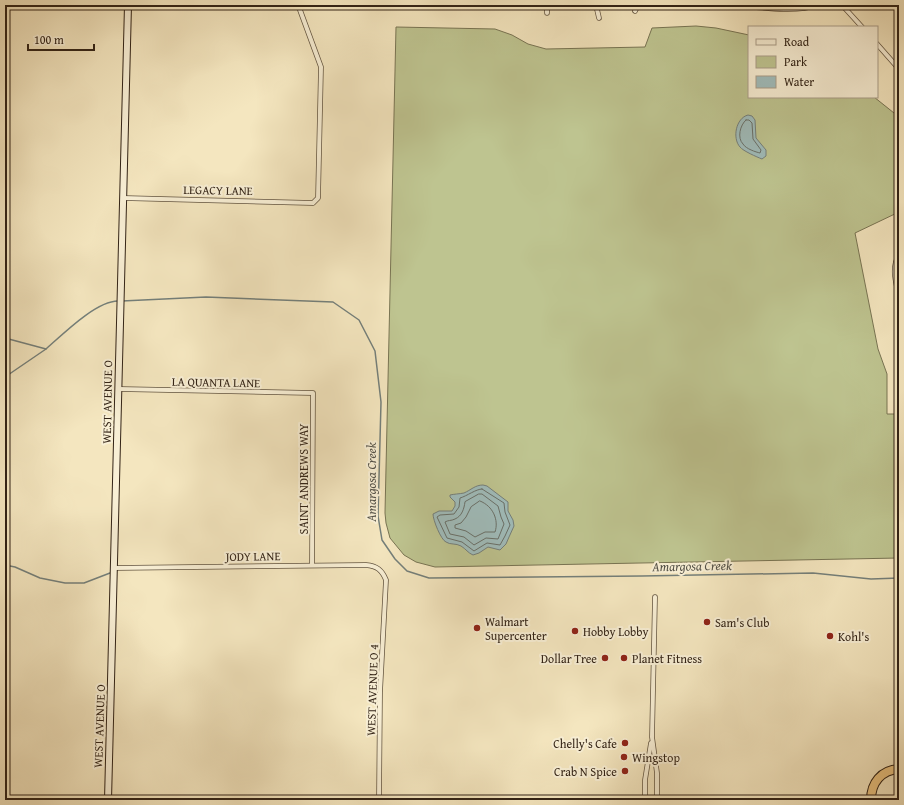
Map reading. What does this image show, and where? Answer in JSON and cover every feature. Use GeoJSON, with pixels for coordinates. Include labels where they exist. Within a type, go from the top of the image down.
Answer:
{"type":"FeatureCollection","features":[{"type":"Feature","properties":{"kind":"highway"},"geometry":{"type":"LineString","coordinates":[[870,800],[872,788],[880,776],[891,770],[899,770]]}},
{"type":"Feature","properties":{"kind":"main road","name":"WEST AVENUE O"},"geometry":{"type":"LineString","coordinates":[[108,800],[128,5]]}},
{"type":"Feature","properties":{"kind":"street","name":"LEGACY LANE"},"geometry":{"type":"LineString","coordinates":[[123,198],[313,203],[318,198],[321,67],[300,5]]}},
{"type":"Feature","properties":{"kind":"street"},"geometry":{"type":"LineString","coordinates":[[546,13],[547,5]]}},
{"type":"Feature","properties":{"kind":"street"},"geometry":{"type":"LineString","coordinates":[[596,5],[598,18]]}},
{"type":"Feature","properties":{"kind":"street"},"geometry":{"type":"LineString","coordinates":[[635,11],[638,5]]}},
{"type":"Feature","properties":{"kind":"street"},"geometry":{"type":"LineString","coordinates":[[679,5],[688,5]]}},
{"type":"Feature","properties":{"kind":"street"},"geometry":{"type":"LineString","coordinates":[[736,5],[770,8],[807,8],[817,5]]}},
{"type":"Feature","properties":{"kind":"street"},"geometry":{"type":"LineString","coordinates":[[842,5],[861,26]]}},
{"type":"Feature","properties":{"kind":"street"},"geometry":{"type":"LineString","coordinates":[[878,45],[899,69]]}},
{"type":"Feature","properties":{"kind":"street"},"geometry":{"type":"LineString","coordinates":[[899,255],[895,266],[895,276],[899,296]]}},
{"type":"Feature","properties":{"kind":"street","name":"LA QUANTA LANE"},"geometry":{"type":"LineString","coordinates":[[119,389],[313,393]]}},
{"type":"Feature","properties":{"kind":"street","name":"SAINT ANDREWS WAY"},"geometry":{"type":"LineString","coordinates":[[312,565],[313,393]]}},
{"type":"Feature","properties":{"kind":"street","name":"JODY LANE"},"geometry":{"type":"LineString","coordinates":[[114,568],[312,565],[374,566],[380,570],[386,580]]}},
{"type":"Feature","properties":{"kind":"street","name":"WEST AVENUE O 4"},"geometry":{"type":"LineString","coordinates":[[379,800],[380,692],[386,580]]}},
{"type":"Feature","properties":{"kind":"street"},"geometry":{"type":"LineString","coordinates":[[645,800],[645,780],[652,737],[655,597]]}},
{"type":"Feature","properties":{"kind":"street"},"geometry":{"type":"LineString","coordinates":[[652,737],[657,777],[657,800]]}},
{"type":"Feature","properties":{"kind":"green space"},"geometry":{"type":"Polygon","coordinates":[[[696,26],[716,28],[748,35],[748,98],[875,98],[899,117],[899,212],[855,233],[878,349],[887,374],[887,414],[899,414],[899,558],[435,567],[416,562],[404,555],[390,538],[385,513],[396,27],[495,29],[512,35],[528,44],[546,49],[645,47],[652,28],[696,26]]]}},
{"type":"Feature","properties":{"kind":"water"},"geometry":{"type":"Polygon","coordinates":[[[748,115],[752,116],[755,120],[756,138],[766,150],[766,156],[762,159],[750,154],[740,147],[736,139],[736,129],[738,124],[748,115]]]}},
{"type":"Feature","properties":{"kind":"water"},"geometry":{"type":"Polygon","coordinates":[[[483,485],[487,486],[508,502],[508,511],[513,520],[514,526],[506,544],[500,550],[488,547],[473,555],[461,546],[448,543],[442,538],[434,521],[433,514],[439,511],[452,511],[455,506],[455,502],[450,495],[464,493],[475,487],[483,485]]]}},
{"type":"Feature","properties":{"kind":"waterway","name":"Amargosa Creek"},"geometry":{"type":"LineString","coordinates":[[122,301],[206,297],[333,302],[359,320],[375,351],[381,402],[378,516],[382,540],[395,559],[407,571],[429,578],[813,573],[871,579],[899,578]]}},
{"type":"Feature","properties":{"kind":"waterway","name":"Amargosa Creek"},"geometry":{"type":"LineString","coordinates":[[5,338],[46,349],[70,327],[90,312],[109,302],[118,301]]}},
{"type":"Feature","properties":{"kind":"waterway"},"geometry":{"type":"LineString","coordinates":[[5,377],[46,349]]}},
{"type":"Feature","properties":{"kind":"waterway"},"geometry":{"type":"LineString","coordinates":[[5,565],[15,567],[40,578],[65,583],[84,583],[110,573]]}},
{"type":"Feature","properties":{"kind":"place","name":"Sam's Club"},"geometry":{"type":"Point","coordinates":[707,622]}},
{"type":"Feature","properties":{"kind":"place","name":"Walmart Supercenter"},"geometry":{"type":"Point","coordinates":[477,628]}},
{"type":"Feature","properties":{"kind":"place","name":"Hobby Lobby"},"geometry":{"type":"Point","coordinates":[575,631]}},
{"type":"Feature","properties":{"kind":"place","name":"Kohl's"},"geometry":{"type":"Point","coordinates":[830,636]}},
{"type":"Feature","properties":{"kind":"place","name":"Dollar Tree"},"geometry":{"type":"Point","coordinates":[605,658]}},
{"type":"Feature","properties":{"kind":"place","name":"Planet Fitness"},"geometry":{"type":"Point","coordinates":[624,658]}},
{"type":"Feature","properties":{"kind":"place","name":"Chelly's Cafe"},"geometry":{"type":"Point","coordinates":[625,743]}},
{"type":"Feature","properties":{"kind":"place","name":"Wingstop"},"geometry":{"type":"Point","coordinates":[624,757]}},
{"type":"Feature","properties":{"kind":"place","name":"Crab N Spice"},"geometry":{"type":"Point","coordinates":[625,771]}}]}
